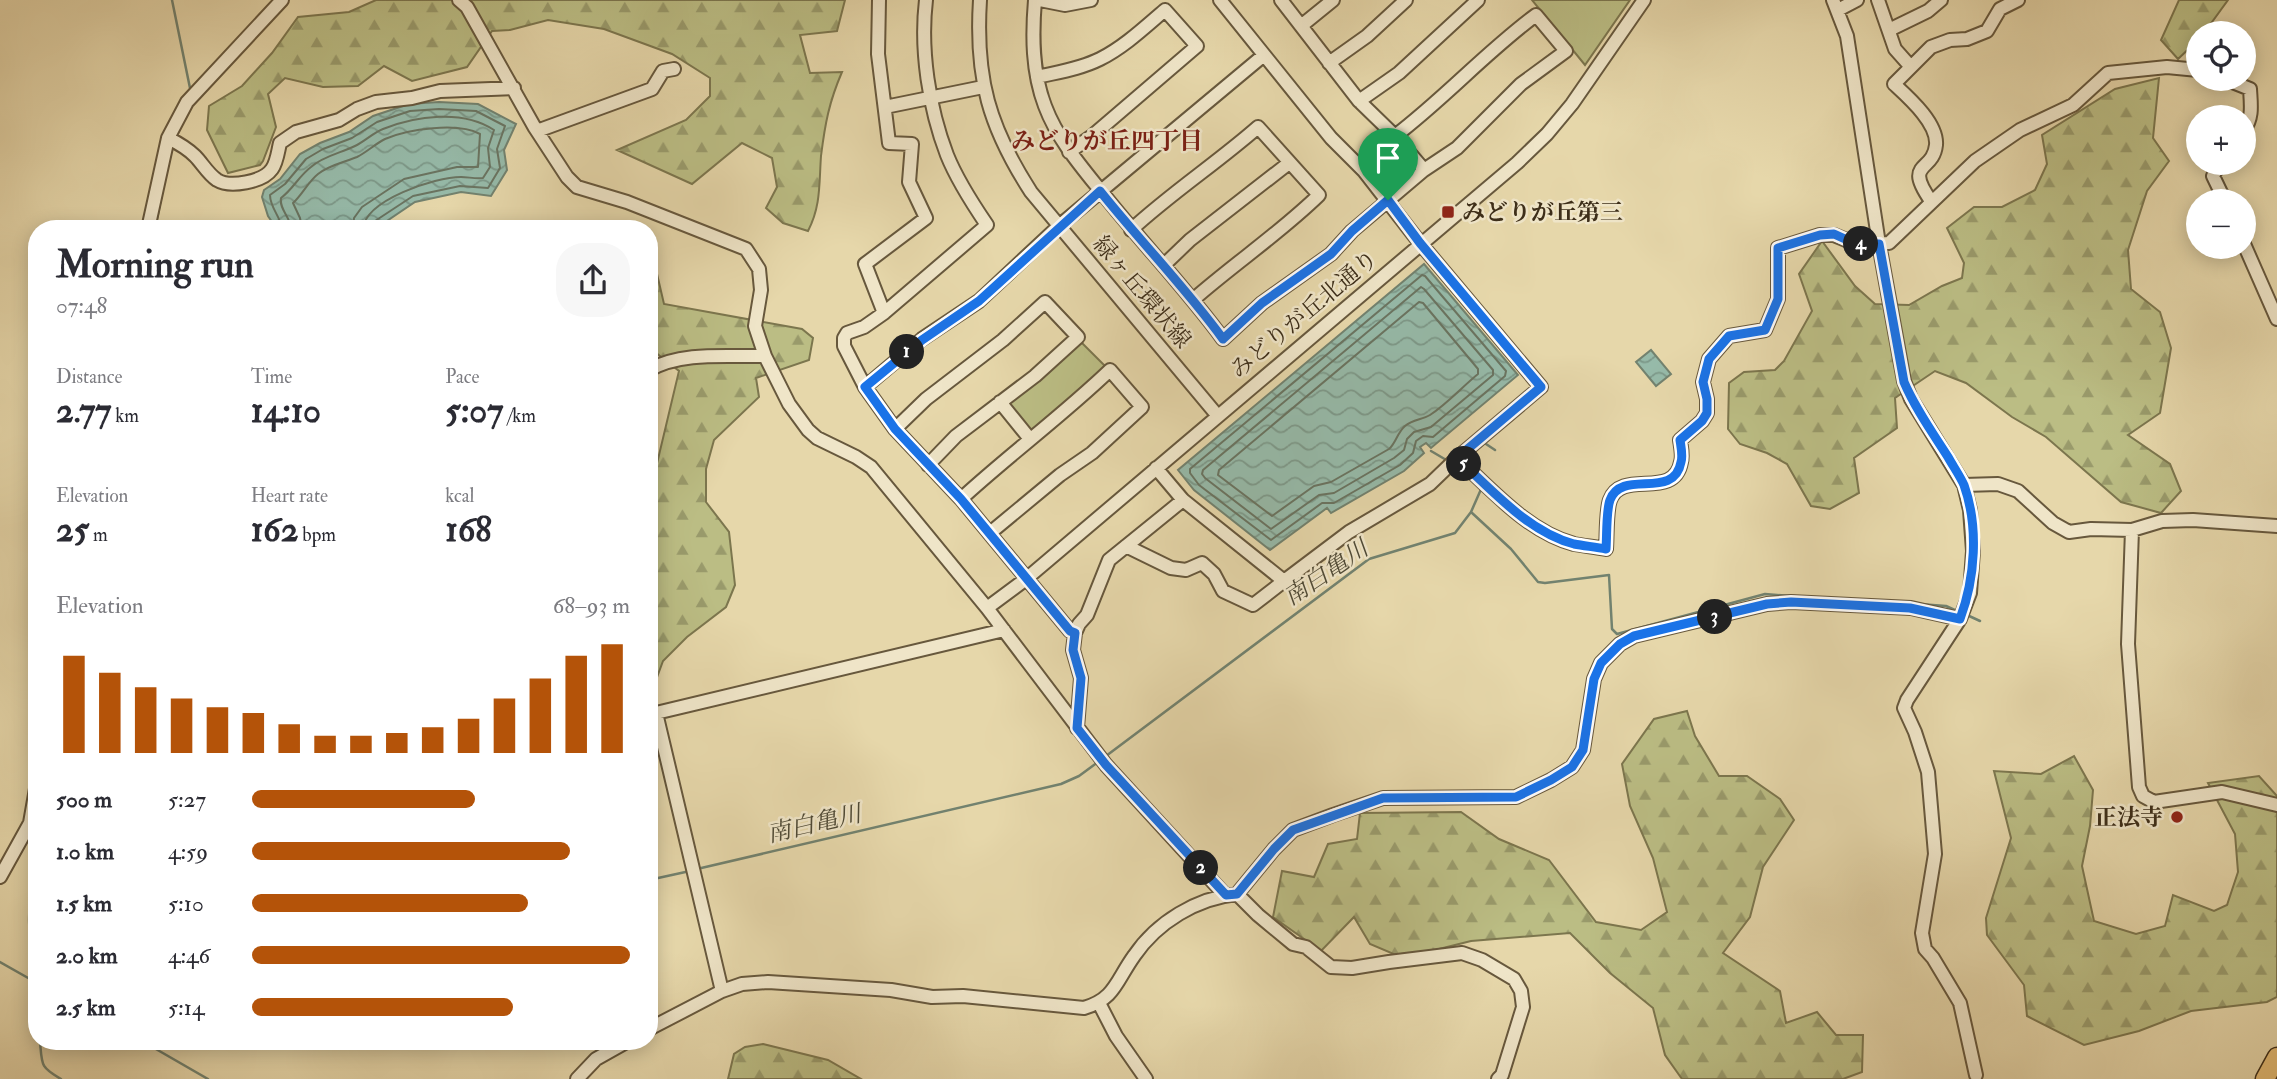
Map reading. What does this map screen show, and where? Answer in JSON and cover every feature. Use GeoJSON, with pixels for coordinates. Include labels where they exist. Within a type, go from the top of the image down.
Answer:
{"type":"FeatureCollection","features":[{"type":"Feature","properties":{"kind":"highway"},"geometry":{"type":"LineString","coordinates":[[2265,1079],[2277,1057]]}},
{"type":"Feature","properties":{"kind":"street"},"geometry":{"type":"LineString","coordinates":[[150,220],[172,140],[187,102],[282,0]]}},
{"type":"Feature","properties":{"kind":"street"},"geometry":{"type":"LineString","coordinates":[[459,0],[467,8],[537,131],[567,177],[577,187],[627,202],[746,249],[759,269],[761,290],[755,326],[765,356],[789,404],[808,430],[817,438],[871,467],[987,608],[1106,765],[1231,894],[1293,944],[1306,947],[1331,967],[1352,968],[1462,953],[1482,960],[1514,979],[1521,991],[1523,1007],[1502,1075],[1498,1079]]}},
{"type":"Feature","properties":{"kind":"street"},"geometry":{"type":"LineString","coordinates":[[878,0],[878,54],[889,143],[912,144],[909,182],[926,218],[865,264],[884,313]]}},
{"type":"Feature","properties":{"kind":"street"},"geometry":{"type":"LineString","coordinates":[[926,0],[925,47],[932,98],[947,156],[965,192],[988,225],[884,313],[864,327],[847,333],[844,346],[865,387],[895,429],[961,499],[1070,631],[1075,633]]}},
{"type":"Feature","properties":{"kind":"street","name":"緑ヶ丘環状線"},"geometry":{"type":"LineString","coordinates":[[980,0],[978,32],[984,87],[993,121],[1014,166],[1031,192],[1217,415]]}},
{"type":"Feature","properties":{"kind":"street"},"geometry":{"type":"LineString","coordinates":[[1091,0],[1065,5],[1037,0],[1032,29],[1037,77],[1044,105],[1069,152],[1131,230],[1194,299],[1223,339],[1262,303],[1331,254],[1352,231],[1388,200],[1424,170],[1457,148],[1521,84],[1566,51],[1536,15],[1505,38],[1427,112],[1395,136]]}},
{"type":"Feature","properties":{"kind":"street"},"geometry":{"type":"LineString","coordinates":[[1126,546],[1171,568],[1186,570],[1202,563],[1214,574],[1223,591],[1253,605],[1349,532],[1430,484],[1541,387],[1420,243],[1388,200],[1331,138],[1220,0]]}},
{"type":"Feature","properties":{"kind":"street"},"geometry":{"type":"LineString","coordinates":[[1281,0],[1359,101],[1395,136],[1424,170]]}},
{"type":"Feature","properties":{"kind":"street"},"geometry":{"type":"LineString","coordinates":[[1301,26],[1334,0]]}},
{"type":"Feature","properties":{"kind":"street"},"geometry":{"type":"LineString","coordinates":[[1329,64],[1367,36],[1406,0]]}},
{"type":"Feature","properties":{"kind":"street"},"geometry":{"type":"LineString","coordinates":[[1359,101],[1399,73],[1478,0]]}},
{"type":"Feature","properties":{"kind":"street","name":"みどりが丘北通り"},"geometry":{"type":"LineString","coordinates":[[987,608],[1026,579],[1420,243],[1487,190],[1547,134],[1572,104],[1644,0]]}},
{"type":"Feature","properties":{"kind":"street"},"geometry":{"type":"LineString","coordinates":[[1857,0],[1836,5],[1847,36],[1879,244],[1904,382],[1911,399],[1964,485],[1970,510],[1973,567],[1970,593],[1960,619],[1904,708],[1916,732],[1928,772],[1935,854],[1922,933],[1926,949],[1960,1003],[1976,1075]]}},
{"type":"Feature","properties":{"kind":"street"},"geometry":{"type":"LineString","coordinates":[[1878,0],[1895,49],[1911,67]]}},
{"type":"Feature","properties":{"kind":"street"},"geometry":{"type":"LineString","coordinates":[[1889,30],[1928,11],[1941,0]]}},
{"type":"Feature","properties":{"kind":"street"},"geometry":{"type":"LineString","coordinates":[[1931,201],[1920,185],[1919,176],[1922,166],[1932,157],[1937,143],[1933,130],[1918,106],[1894,83],[1931,47],[1987,31],[2000,9],[2018,0]]}},
{"type":"Feature","properties":{"kind":"street"},"geometry":{"type":"LineString","coordinates":[[1037,77],[1077,69],[1101,59],[1126,43],[1165,9],[1197,46],[1142,90],[1092,136],[1069,152]]}},
{"type":"Feature","properties":{"kind":"street"},"geometry":{"type":"LineString","coordinates":[[865,387],[922,340],[979,301],[1059,226],[1264,55]]}},
{"type":"Feature","properties":{"kind":"street"},"geometry":{"type":"LineString","coordinates":[[1457,458],[1521,515],[1548,532],[1572,543],[1606,549],[1610,500],[1621,486],[1664,482],[1679,470],[1682,461],[1680,440],[1702,421],[1707,413],[1703,382],[1709,359],[1729,336],[1765,330],[1778,299],[1778,248],[1820,235],[1834,234],[1856,244],[1889,243],[1975,161],[2020,130],[2073,105],[2108,73],[2166,67],[2186,69]]}},
{"type":"Feature","properties":{"kind":"street"},"geometry":{"type":"LineString","coordinates":[[537,131],[652,89],[663,71],[674,69]]}},
{"type":"Feature","properties":{"kind":"street"},"geometry":{"type":"LineString","coordinates":[[886,107],[984,87]]}},
{"type":"Feature","properties":{"kind":"street"},"geometry":{"type":"LineString","coordinates":[[172,140],[194,155],[214,178],[224,183],[232,183],[266,175],[274,167],[280,143],[296,132],[339,120],[376,102],[440,92],[514,88]]}},
{"type":"Feature","properties":{"kind":"street"},"geometry":{"type":"LineString","coordinates":[[1131,230],[1164,200],[1228,153],[1258,127],[1319,195],[1290,224],[1233,265],[1194,299]]}},
{"type":"Feature","properties":{"kind":"street"},"geometry":{"type":"LineString","coordinates":[[1164,265],[1190,240],[1289,163]]}},
{"type":"Feature","properties":{"kind":"street"},"geometry":{"type":"LineString","coordinates":[[2251,259],[2277,319]]}},
{"type":"Feature","properties":{"kind":"street"},"geometry":{"type":"LineString","coordinates":[[895,429],[926,399],[1003,340],[1045,302],[1078,337],[1035,376],[956,436],[928,465]]}},
{"type":"Feature","properties":{"kind":"street"},"geometry":{"type":"LineString","coordinates":[[658,365],[687,358],[765,356]]}},
{"type":"Feature","properties":{"kind":"street"},"geometry":{"type":"LineString","coordinates":[[961,499],[1030,439],[1055,421],[1110,370],[1142,407],[1092,453],[1060,475],[990,533]]}},
{"type":"Feature","properties":{"kind":"street"},"geometry":{"type":"LineString","coordinates":[[1000,402],[1030,439]]}},
{"type":"Feature","properties":{"kind":"street"},"geometry":{"type":"LineString","coordinates":[[1156,468],[1183,499],[1284,580]]}},
{"type":"Feature","properties":{"kind":"street"},"geometry":{"type":"LineString","coordinates":[[1964,485],[1998,484],[2018,491],[2053,523],[2069,532],[2091,529],[2132,530],[2172,520],[2277,526]]}},
{"type":"Feature","properties":{"kind":"street"},"geometry":{"type":"LineString","coordinates":[[1077,728],[1081,678],[1073,650],[1079,624],[1087,615],[1109,560],[1183,499]]}},
{"type":"Feature","properties":{"kind":"street"},"geometry":{"type":"LineString","coordinates":[[2132,530],[2128,644],[2139,787],[2143,796],[2154,802],[2222,792],[2277,805]]}},
{"type":"Feature","properties":{"kind":"street"},"geometry":{"type":"LineString","coordinates":[[658,1024],[722,991],[742,984],[768,982],[891,990],[932,997],[963,996],[1084,1008],[1107,998],[1135,954],[1154,931],[1178,914],[1231,894],[1293,830],[1383,798],[1516,797],[1572,767],[1583,750],[1594,679],[1601,663],[1620,644],[1634,636],[1767,604],[1791,602],[1910,608],[1960,619]]}},
{"type":"Feature","properties":{"kind":"street"},"geometry":{"type":"LineString","coordinates":[[658,713],[1004,630]]}},
{"type":"Feature","properties":{"kind":"street"},"geometry":{"type":"LineString","coordinates":[[658,721],[722,991]]}},
{"type":"Feature","properties":{"kind":"street"},"geometry":{"type":"LineString","coordinates":[[0,877],[28,827]]}},
{"type":"Feature","properties":{"kind":"street"},"geometry":{"type":"LineString","coordinates":[[1099,1003],[1116,1036],[1146,1079]]}},
{"type":"Feature","properties":{"kind":"street"},"geometry":{"type":"LineString","coordinates":[[577,1079],[596,1059],[612,1050]]}},
{"type":"Feature","properties":{"kind":"green space"},"geometry":{"type":"Polygon","coordinates":[[[376,0],[845,0],[837,31],[800,35],[810,73],[842,72],[826,123],[817,204],[808,231],[783,223],[766,208],[777,187],[772,158],[742,143],[692,184],[617,150],[686,120],[710,96],[710,78],[672,54],[604,29],[548,20],[510,30],[492,31],[467,67],[412,81],[384,66],[358,86],[323,87],[285,78],[268,94],[276,127],[263,161],[260,165],[228,173],[207,130],[209,106],[242,86],[272,53],[298,17],[349,12],[376,0]]]}},
{"type":"Feature","properties":{"kind":"green space"},"geometry":{"type":"Polygon","coordinates":[[[1532,0],[1630,0],[1585,65],[1532,0]]]}},
{"type":"Feature","properties":{"kind":"green space"},"geometry":{"type":"Polygon","coordinates":[[[2179,0],[2228,0],[2213,21],[2186,21],[2186,51],[2178,59],[2161,40],[2179,0]]]}},
{"type":"Feature","properties":{"kind":"green space"},"geometry":{"type":"Polygon","coordinates":[[[2159,78],[2153,138],[2169,161],[2147,191],[2128,250],[2131,289],[2160,312],[2171,348],[2160,413],[2128,435],[2170,464],[2181,491],[2161,513],[2121,502],[2046,437],[2012,417],[1966,383],[1935,371],[1895,398],[1897,428],[1854,458],[1859,493],[1830,509],[1811,506],[1787,464],[1767,453],[1740,444],[1728,429],[1729,383],[1744,372],[1775,370],[1784,361],[1812,311],[1799,274],[1822,241],[1855,286],[1875,304],[1909,305],[1962,278],[1964,263],[1947,228],[1974,207],[2002,207],[2035,190],[2047,164],[2042,135],[2115,89],[2159,78]]]}},
{"type":"Feature","properties":{"kind":"green space"},"geometry":{"type":"Polygon","coordinates":[[[658,278],[664,304],[802,329],[813,338],[809,360],[756,378],[759,397],[714,440],[706,469],[706,502],[729,532],[735,585],[726,607],[687,637],[663,661],[658,675],[658,459],[679,371],[658,354],[658,278]]]}},
{"type":"Feature","properties":{"kind":"green space"},"geometry":{"type":"Polygon","coordinates":[[[1080,341],[1106,367],[1030,433],[1005,402],[1080,341]]]}},
{"type":"Feature","properties":{"kind":"green space"},"geometry":{"type":"Polygon","coordinates":[[[1687,711],[1695,736],[1719,776],[1747,776],[1780,799],[1794,820],[1763,867],[1750,917],[1723,953],[1780,991],[1786,1023],[1817,1012],[1836,1035],[1863,1035],[1862,1072],[1843,1079],[1682,1079],[1665,1055],[1653,1008],[1610,973],[1570,933],[1471,941],[1403,958],[1370,944],[1354,917],[1321,951],[1273,917],[1282,871],[1314,877],[1328,844],[1357,839],[1360,813],[1461,812],[1499,839],[1549,860],[1596,922],[1641,930],[1667,912],[1653,858],[1630,806],[1622,764],[1654,719],[1687,711]]]}},
{"type":"Feature","properties":{"kind":"green space"},"geometry":{"type":"Polygon","coordinates":[[[2074,756],[2093,790],[2090,826],[2082,866],[2094,921],[2136,934],[2165,926],[2173,895],[2214,911],[2227,905],[2238,872],[2235,834],[2208,783],[2259,776],[2277,796],[2277,997],[2267,1002],[2191,1011],[2139,1031],[2084,1045],[2027,1016],[2024,985],[1987,935],[1986,918],[2011,838],[1994,771],[2041,774],[2074,756]]]}},
{"type":"Feature","properties":{"kind":"green space"},"geometry":{"type":"Polygon","coordinates":[[[763,1044],[828,1060],[861,1079],[728,1079],[734,1054],[745,1047],[763,1044]]]}},
{"type":"Feature","properties":{"kind":"water"},"geometry":{"type":"Polygon","coordinates":[[[409,104],[478,104],[516,124],[504,150],[507,170],[491,196],[461,192],[415,202],[388,220],[271,220],[262,197],[264,190],[280,179],[300,154],[349,132],[373,116],[409,104]]]}},
{"type":"Feature","properties":{"kind":"water"},"geometry":{"type":"Polygon","coordinates":[[[1424,264],[1518,375],[1431,448],[1426,443],[1420,447],[1424,453],[1404,471],[1331,513],[1327,508],[1270,550],[1194,490],[1178,470],[1424,264]]]}},
{"type":"Feature","properties":{"kind":"water"},"geometry":{"type":"Polygon","coordinates":[[[1651,350],[1671,374],[1656,386],[1636,362],[1651,350]]]}},
{"type":"Feature","properties":{"kind":"waterway","name":"南白亀川"},"geometry":{"type":"LineString","coordinates":[[172,0],[191,93]]}},
{"type":"Feature","properties":{"kind":"waterway","name":"南白亀川"},"geometry":{"type":"LineString","coordinates":[[157,220],[163,188]]}},
{"type":"Feature","properties":{"kind":"waterway"},"geometry":{"type":"LineString","coordinates":[[1483,442],[1495,450]]}},
{"type":"Feature","properties":{"kind":"waterway"},"geometry":{"type":"LineString","coordinates":[[1431,451],[1448,461]]}},
{"type":"Feature","properties":{"kind":"waterway","name":"南白亀川"},"geometry":{"type":"LineString","coordinates":[[1106,756],[1369,559],[1455,533],[1471,512],[1482,487]]}},
{"type":"Feature","properties":{"kind":"waterway","name":"南白亀川"},"geometry":{"type":"LineString","coordinates":[[1471,512],[1511,549],[1538,582],[1609,575],[1612,629],[1617,634],[1765,594],[1791,596]]}},
{"type":"Feature","properties":{"kind":"waterway","name":"南白亀川"},"geometry":{"type":"LineString","coordinates":[[1871,600],[1885,601]]}},
{"type":"Feature","properties":{"kind":"waterway","name":"南白亀川"},"geometry":{"type":"LineString","coordinates":[[1919,604],[1946,606],[1957,611]]}},
{"type":"Feature","properties":{"kind":"waterway","name":"南白亀川"},"geometry":{"type":"LineString","coordinates":[[1967,615],[1980,621]]}},
{"type":"Feature","properties":{"kind":"waterway","name":"南白亀川"},"geometry":{"type":"LineString","coordinates":[[697,869],[1061,784],[1079,776],[1098,762]]}},
{"type":"Feature","properties":{"kind":"waterway","name":"南白亀川"},"geometry":{"type":"LineString","coordinates":[[658,878],[690,871]]}},
{"type":"Feature","properties":{"kind":"waterway"},"geometry":{"type":"LineString","coordinates":[[0,962],[28,978]]}},
{"type":"Feature","properties":{"kind":"waterway"},"geometry":{"type":"LineString","coordinates":[[41,1050],[43,1064],[61,1079]]}},
{"type":"Feature","properties":{"kind":"waterway"},"geometry":{"type":"LineString","coordinates":[[158,1050],[208,1079]]}},
{"type":"Feature","properties":{"kind":"place","name":"みどりが丘第三"},"geometry":{"type":"Point","coordinates":[1448,212]}},
{"type":"Feature","properties":{"kind":"place","name":"正法寺"},"geometry":{"type":"Point","coordinates":[2177,817]}},
{"type":"Feature","properties":{"kind":"district","name":"みどりが丘四丁目"},"geometry":{"type":"Point","coordinates":[1107,141]}},
{"type":"Feature","properties":{"kind":"route"},"geometry":{"type":"LineString","coordinates":[[1100,191],[1131,230],[1194,299],[1223,339],[1262,303],[1331,254],[1352,231],[1388,200],[1420,243],[1541,387],[1457,458],[1521,515],[1548,532],[1572,543],[1606,549],[1610,500],[1621,486],[1664,482],[1679,470],[1682,461],[1680,440],[1702,421],[1707,413],[1703,382],[1709,359],[1729,336],[1765,330],[1778,299],[1778,248],[1820,235],[1834,234],[1856,244],[1879,244],[1904,382],[1911,399],[1964,485],[1970,510],[1973,551],[1970,593],[1960,619],[1910,608],[1791,602],[1767,604],[1634,636],[1620,644],[1601,663],[1594,679],[1583,750],[1572,767],[1516,797],[1383,798],[1333,815],[1293,830],[1237,894],[1226,895],[1106,765],[1077,728],[1081,678],[1073,650],[1075,633],[1070,631],[961,499],[895,429],[865,387],[922,340],[979,301],[1100,191]]}}]}
